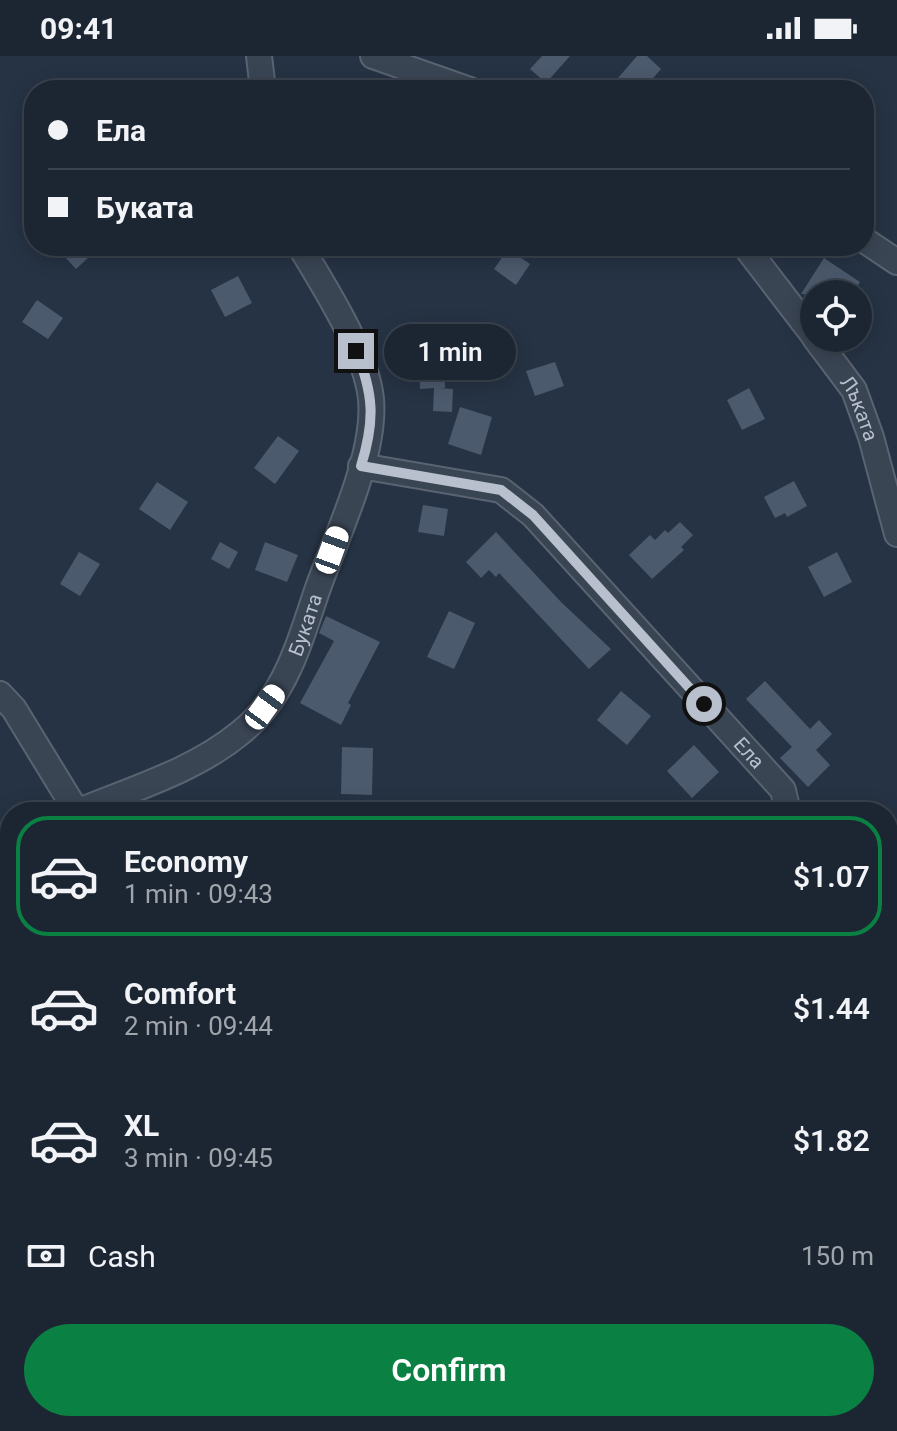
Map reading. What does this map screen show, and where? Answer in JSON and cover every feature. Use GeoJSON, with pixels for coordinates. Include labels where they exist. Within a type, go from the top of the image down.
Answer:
{"type":"FeatureCollection","features":[{"type":"Feature","properties":{"kind":"street"},"geometry":{"type":"LineString","coordinates":[[259,56],[262,80]]}},
{"type":"Feature","properties":{"kind":"street"},"geometry":{"type":"LineString","coordinates":[[373,56],[441,80]]}},
{"type":"Feature","properties":{"kind":"street"},"geometry":{"type":"LineString","coordinates":[[874,247],[897,262]]}},
{"type":"Feature","properties":{"kind":"street","name":"Буката"},"geometry":{"type":"LineString","coordinates":[[101,802],[190,765],[242,732],[265,707],[289,668],[361,466],[372,419],[367,379],[344,324],[306,256]]}},
{"type":"Feature","properties":{"kind":"street","name":"Лъката"},"geometry":{"type":"LineString","coordinates":[[753,256],[800,318]]}},
{"type":"Feature","properties":{"kind":"street","name":"Лъката"},"geometry":{"type":"LineString","coordinates":[[826,352],[854,390],[871,437],[897,534]]}},
{"type":"Feature","properties":{"kind":"street","name":"Ела"},"geometry":{"type":"LineString","coordinates":[[361,466],[501,490],[533,515],[783,790],[786,802]]}},
{"type":"Feature","properties":{"kind":"street"},"geometry":{"type":"LineString","coordinates":[[3,706],[70,802]]}},
{"type":"Feature","properties":{"kind":"building"},"geometry":{"type":"Polygon","coordinates":[[[542,56],[570,56],[549,80],[543,80],[530,69],[542,56]]]}},
{"type":"Feature","properties":{"kind":"building"},"geometry":{"type":"Polygon","coordinates":[[[637,56],[647,56],[661,69],[652,80],[618,78],[637,56]]]}},
{"type":"Feature","properties":{"kind":"building"},"geometry":{"type":"Polygon","coordinates":[[[64,256],[90,256],[76,269],[64,256]]]}},
{"type":"Feature","properties":{"kind":"building"},"geometry":{"type":"Polygon","coordinates":[[[503,256],[518,256],[530,264],[516,285],[494,269],[503,256]]]}},
{"type":"Feature","properties":{"kind":"building"},"geometry":{"type":"Polygon","coordinates":[[[824,258],[857,280],[810,280],[824,258]]]}},
{"type":"Feature","properties":{"kind":"building"},"geometry":{"type":"Polygon","coordinates":[[[238,276],[252,303],[225,317],[211,290],[238,276]]]}},
{"type":"Feature","properties":{"kind":"building"},"geometry":{"type":"Polygon","coordinates":[[[37,300],[63,318],[48,339],[22,322],[37,300]]]}},
{"type":"Feature","properties":{"kind":"building"},"geometry":{"type":"Polygon","coordinates":[[[444,359],[445,388],[438,388],[453,389],[452,412],[433,411],[434,388],[420,389],[419,360],[444,359]]]}},
{"type":"Feature","properties":{"kind":"building"},"geometry":{"type":"Polygon","coordinates":[[[555,362],[564,386],[535,396],[526,371],[555,362]]]}},
{"type":"Feature","properties":{"kind":"building"},"geometry":{"type":"Polygon","coordinates":[[[749,388],[765,419],[742,430],[727,400],[749,388]]]}},
{"type":"Feature","properties":{"kind":"building"},"geometry":{"type":"Polygon","coordinates":[[[460,407],[492,417],[481,455],[448,444],[460,407]]]}},
{"type":"Feature","properties":{"kind":"building"},"geometry":{"type":"Polygon","coordinates":[[[278,436],[299,451],[275,484],[254,468],[278,436]]]}},
{"type":"Feature","properties":{"kind":"building"},"geometry":{"type":"Polygon","coordinates":[[[794,481],[807,506],[787,517],[785,513],[775,518],[764,497],[794,481]]]}},
{"type":"Feature","properties":{"kind":"building"},"geometry":{"type":"Polygon","coordinates":[[[157,482],[188,502],[170,530],[139,509],[157,482]]]}},
{"type":"Feature","properties":{"kind":"building"},"geometry":{"type":"Polygon","coordinates":[[[423,505],[448,509],[444,536],[418,532],[423,505]]]}},
{"type":"Feature","properties":{"kind":"building"},"geometry":{"type":"Polygon","coordinates":[[[680,522],[693,535],[681,547],[684,550],[652,579],[629,555],[650,535],[655,540],[680,522]]]}},
{"type":"Feature","properties":{"kind":"building"},"geometry":{"type":"Polygon","coordinates":[[[496,532],[561,602],[611,649],[589,669],[499,573],[496,577],[489,570],[481,578],[466,562],[496,532]]]}},
{"type":"Feature","properties":{"kind":"building"},"geometry":{"type":"Polygon","coordinates":[[[220,542],[238,552],[229,569],[211,559],[220,542]]]}},
{"type":"Feature","properties":{"kind":"building"},"geometry":{"type":"Polygon","coordinates":[[[265,542],[298,555],[287,582],[255,570],[265,542]]]}},
{"type":"Feature","properties":{"kind":"building"},"geometry":{"type":"Polygon","coordinates":[[[79,552],[100,564],[80,596],[60,584],[79,552]]]}},
{"type":"Feature","properties":{"kind":"building"},"geometry":{"type":"Polygon","coordinates":[[[837,552],[852,582],[824,597],[808,567],[837,552]]]}},
{"type":"Feature","properties":{"kind":"building"},"geometry":{"type":"Polygon","coordinates":[[[449,611],[475,623],[454,669],[427,657],[449,611]]]}},
{"type":"Feature","properties":{"kind":"building"},"geometry":{"type":"Polygon","coordinates":[[[326,616],[380,642],[348,703],[351,705],[341,725],[300,703],[334,641],[319,633],[326,616]]]}},
{"type":"Feature","properties":{"kind":"building"},"geometry":{"type":"Polygon","coordinates":[[[765,681],[810,729],[819,720],[832,734],[816,750],[830,765],[808,787],[780,758],[792,747],[746,699],[765,681]]]}},
{"type":"Feature","properties":{"kind":"building"},"geometry":{"type":"Polygon","coordinates":[[[621,691],[651,716],[627,745],[597,720],[621,691]]]}},
{"type":"Feature","properties":{"kind":"building"},"geometry":{"type":"Polygon","coordinates":[[[694,745],[719,772],[692,798],[667,771],[694,745]]]}},
{"type":"Feature","properties":{"kind":"building"},"geometry":{"type":"Polygon","coordinates":[[[342,747],[373,748],[372,795],[341,794],[342,747]]]}},
{"type":"Feature","properties":{"kind":"route"},"geometry":{"type":"LineString","coordinates":[[356,351],[367,379],[372,419],[361,466],[501,490],[533,515],[704,704]]}}]}
